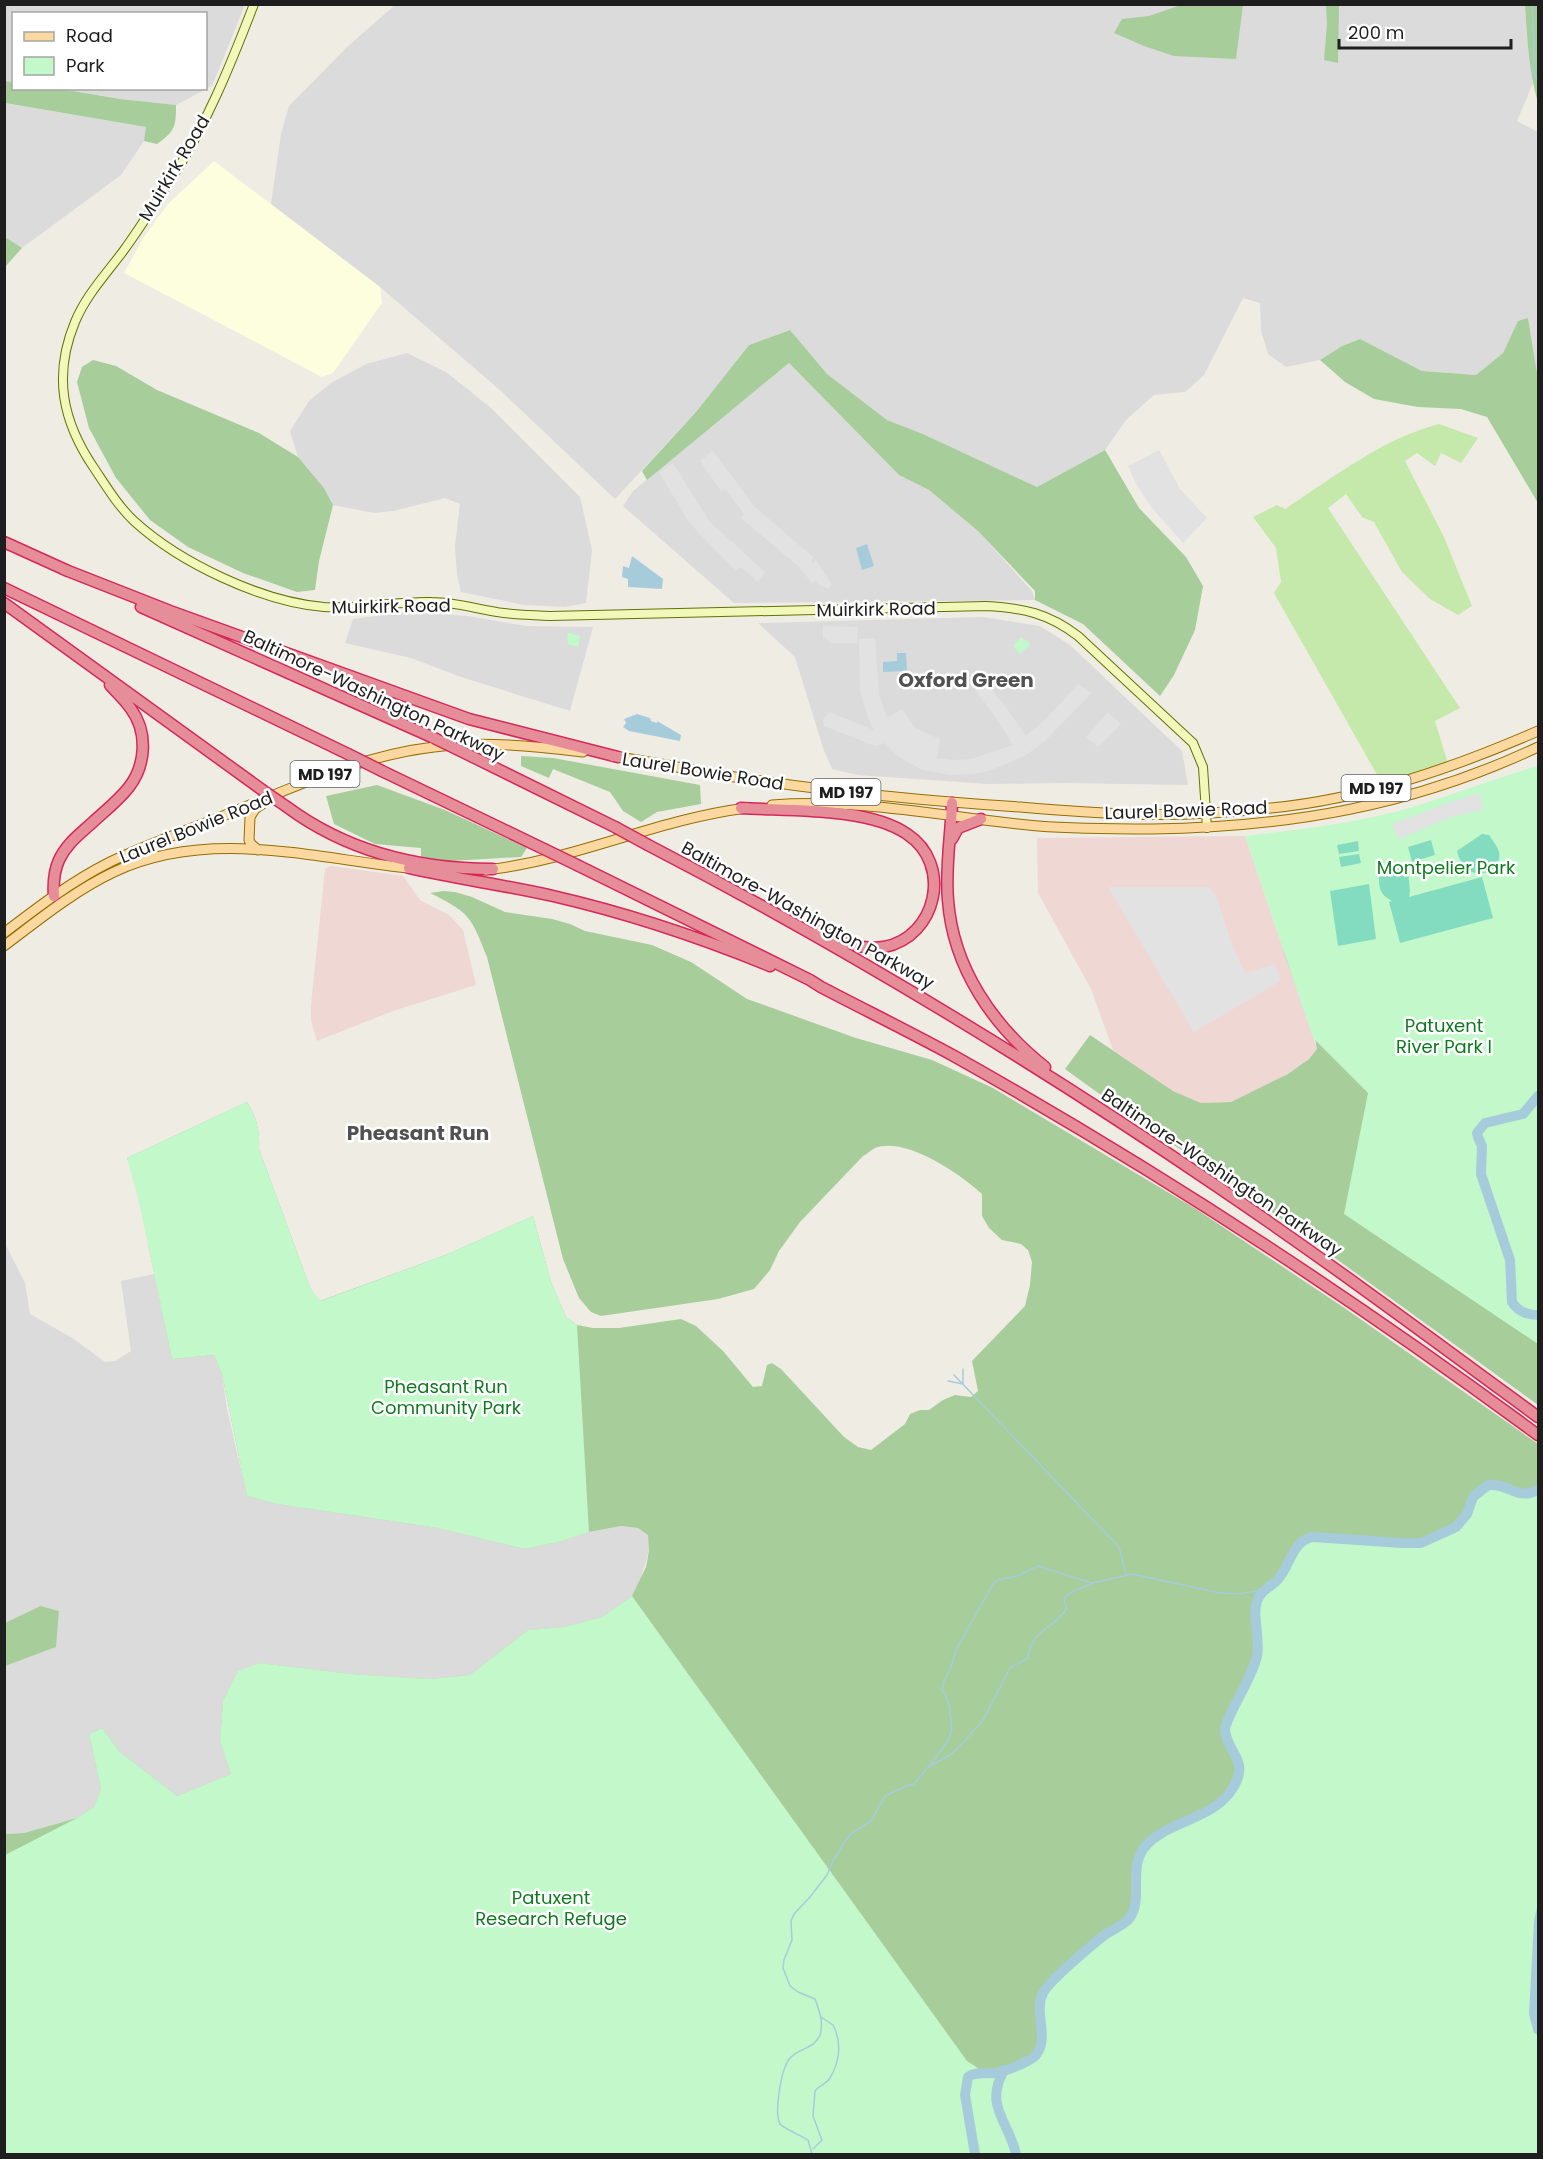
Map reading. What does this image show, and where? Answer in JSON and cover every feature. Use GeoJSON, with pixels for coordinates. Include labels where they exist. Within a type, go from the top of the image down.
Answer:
{"type":"FeatureCollection","features":[{"type":"Feature","properties":{"kind":"highway","name":"Baltimore-Washington Parkway"},"geometry":{"type":"LineString","coordinates":[[4,542],[167,619],[473,757],[648,844],[886,976],[1103,1110],[1293,1239],[1539,1417]]}},
{"type":"Feature","properties":{"kind":"highway"},"geometry":{"type":"LineString","coordinates":[[63,569],[170,611],[451,714],[618,757]]}},
{"type":"Feature","properties":{"kind":"highway","name":"Baltimore-Washington Parkway"},"geometry":{"type":"LineString","coordinates":[[4,588],[744,946],[951,1055],[1090,1135],[1208,1208],[1356,1305],[1538,1435]]}},
{"type":"Feature","properties":{"kind":"highway"},"geometry":{"type":"LineString","coordinates":[[4,603],[286,807],[332,836],[386,857],[424,865],[493,870]]}},
{"type":"Feature","properties":{"kind":"highway"},"geometry":{"type":"LineString","coordinates":[[54,896],[54,875],[63,853],[69,844],[129,787],[142,759],[142,736],[134,714],[91,665]]}},
{"type":"Feature","properties":{"kind":"highway"},"geometry":{"type":"LineString","coordinates":[[952,803],[948,900],[953,930],[965,967],[982,1000],[1017,1042],[1036,1060],[1103,1110]]}},
{"type":"Feature","properties":{"kind":"highway"},"geometry":{"type":"LineString","coordinates":[[662,852],[765,902],[810,927],[859,946],[876,948],[898,942],[912,934],[926,917],[935,891],[933,873],[924,851],[907,833],[879,822],[836,813],[741,808]]}},
{"type":"Feature","properties":{"kind":"highway"},"geometry":{"type":"LineString","coordinates":[[948,860],[955,830],[981,819]]}},
{"type":"Feature","properties":{"kind":"highway"},"geometry":{"type":"LineString","coordinates":[[409,868],[544,894],[612,911],[721,947],[821,987]]}},
{"type":"Feature","properties":{"kind":"main road","name":"Muirkirk Road"},"geometry":{"type":"LineString","coordinates":[[254,4],[238,47],[205,118],[173,177],[128,244],[87,299],[74,325],[64,361],[62,388],[68,420],[81,449],[126,513],[139,526],[157,540],[205,568],[261,594],[324,607],[435,602],[506,613],[550,616],[986,606],[1026,610],[1048,617],[1078,636],[1194,743],[1203,767],[1207,828]]}},
{"type":"Feature","properties":{"kind":"main road","name":"Laurel Bowie Road"},"geometry":{"type":"LineString","coordinates":[[4,933],[54,896],[109,863],[304,782],[383,756],[435,747],[508,745],[618,757],[771,782],[952,803],[1131,814],[1272,808],[1380,788],[1461,763],[1539,731]]}},
{"type":"Feature","properties":{"kind":"main road","name":"Laurel Bowie Road"},"geometry":{"type":"LineString","coordinates":[[4,946],[67,898],[103,878],[130,865],[194,850],[224,848],[258,850],[453,872],[493,870],[542,862],[680,821],[741,808],[784,804],[826,804],[1055,826],[1130,829],[1207,828],[1304,818],[1386,801],[1464,778],[1539,747]]}},
{"type":"Feature","properties":{"kind":"main road"},"geometry":{"type":"LineString","coordinates":[[258,850],[249,840],[252,813],[262,804],[304,782]]}},
{"type":"Feature","properties":{"kind":"shaded area"},"geometry":{"type":"Polygon","coordinates":[[[5,5],[245,5],[212,86],[207,89],[207,12],[12,12],[12,82],[5,81],[5,5]]]}},
{"type":"Feature","properties":{"kind":"shaded area"},"geometry":{"type":"Polygon","coordinates":[[[395,5],[1525,5],[1533,83],[1517,121],[1538,132],[1538,379],[1528,318],[1518,321],[1503,353],[1476,375],[1422,371],[1360,339],[1342,346],[1320,360],[1286,367],[1268,354],[1261,330],[1260,303],[1243,298],[1204,375],[1185,392],[1154,395],[1126,420],[1105,450],[1037,487],[923,434],[887,420],[827,374],[789,330],[749,345],[696,412],[615,499],[501,391],[380,287],[271,204],[281,134],[289,106],[347,47],[395,5]]]}},
{"type":"Feature","properties":{"kind":"shaded area"},"geometry":{"type":"Polygon","coordinates":[[[67,90],[204,90],[176,105],[67,90]]]}},
{"type":"Feature","properties":{"kind":"shaded area"},"geometry":{"type":"Polygon","coordinates":[[[4,103],[147,127],[144,141],[121,175],[22,248],[5,237],[4,103]]]}},
{"type":"Feature","properties":{"kind":"shaded area"},"geometry":{"type":"Polygon","coordinates":[[[214,161],[380,287],[382,303],[333,373],[322,377],[124,273],[144,237],[168,204],[214,161]]]}},
{"type":"Feature","properties":{"kind":"shaded area"},"geometry":{"type":"Polygon","coordinates":[[[407,353],[446,372],[491,408],[580,497],[592,550],[586,603],[565,607],[524,605],[461,592],[455,546],[460,504],[445,498],[393,511],[374,513],[333,505],[324,488],[298,457],[290,431],[309,401],[331,383],[366,364],[407,353]]]}},
{"type":"Feature","properties":{"kind":"shaded area"},"geometry":{"type":"Polygon","coordinates":[[[789,363],[899,475],[929,490],[978,531],[1032,591],[1035,600],[734,603],[623,506],[633,491],[789,363]]]}},
{"type":"Feature","properties":{"kind":"shaded area"},"geometry":{"type":"Polygon","coordinates":[[[1159,450],[1180,489],[1207,518],[1183,543],[1152,508],[1136,484],[1128,466],[1159,450]]]}},
{"type":"Feature","properties":{"kind":"shaded area"},"geometry":{"type":"Polygon","coordinates":[[[713,451],[755,507],[813,557],[811,562],[816,560],[832,585],[828,589],[816,581],[812,583],[799,567],[741,518],[744,514],[726,490],[721,491],[700,461],[713,451]]]}},
{"type":"Feature","properties":{"kind":"shaded area"},"geometry":{"type":"Polygon","coordinates":[[[673,463],[709,521],[765,572],[758,582],[741,567],[736,570],[728,563],[687,519],[659,472],[673,463]]]}},
{"type":"Feature","properties":{"kind":"shaded area"},"geometry":{"type":"Polygon","coordinates":[[[406,612],[468,616],[526,626],[593,627],[570,711],[461,677],[411,658],[345,643],[353,619],[406,612]]]}},
{"type":"Feature","properties":{"kind":"shaded area"},"geometry":{"type":"Polygon","coordinates":[[[983,617],[1040,626],[1070,645],[1182,751],[1188,785],[988,784],[857,775],[832,769],[823,748],[795,657],[758,623],[983,617]]]}},
{"type":"Feature","properties":{"kind":"shaded area"},"geometry":{"type":"Polygon","coordinates":[[[823,626],[858,627],[857,643],[831,643],[823,637],[823,626]]]}},
{"type":"Feature","properties":{"kind":"shaded area"},"geometry":{"type":"Polygon","coordinates":[[[875,638],[879,695],[887,718],[902,709],[915,728],[940,739],[937,758],[971,759],[1013,745],[975,690],[984,681],[1026,736],[1046,719],[1078,684],[1092,693],[1044,742],[1026,755],[991,770],[974,774],[951,775],[922,770],[898,756],[885,743],[875,746],[824,726],[823,719],[829,712],[874,730],[860,692],[859,639],[875,638]]]}},
{"type":"Feature","properties":{"kind":"shaded area"},"geometry":{"type":"Polygon","coordinates":[[[1108,712],[1121,724],[1098,747],[1086,737],[1108,712]]]}},
{"type":"Feature","properties":{"kind":"shaded area"},"geometry":{"type":"Polygon","coordinates":[[[1480,793],[1483,810],[1454,816],[1398,839],[1392,824],[1480,793]]]}},
{"type":"Feature","properties":{"kind":"shaded area"},"geometry":{"type":"Polygon","coordinates":[[[1245,836],[1317,1049],[1309,1059],[1288,1074],[1231,1102],[1201,1103],[1173,1091],[1113,1050],[1091,989],[1038,893],[1037,838],[1245,836]]]}},
{"type":"Feature","properties":{"kind":"shaded area"},"geometry":{"type":"Polygon","coordinates":[[[331,866],[403,876],[420,900],[449,915],[463,930],[476,985],[393,1011],[317,1041],[311,1021],[311,1005],[325,869],[331,866]]]}},
{"type":"Feature","properties":{"kind":"shaded area"},"geometry":{"type":"Polygon","coordinates":[[[1108,887],[1208,887],[1216,895],[1232,945],[1245,973],[1275,964],[1281,981],[1194,1032],[1108,887]]]}},
{"type":"Feature","properties":{"kind":"shaded area"},"geometry":{"type":"Polygon","coordinates":[[[4,1241],[25,1283],[30,1314],[74,1339],[105,1362],[115,1361],[131,1351],[121,1281],[154,1274],[172,1358],[214,1355],[222,1374],[227,1409],[247,1496],[277,1504],[438,1528],[525,1549],[621,1526],[638,1528],[648,1534],[649,1551],[639,1584],[632,1596],[602,1617],[564,1627],[528,1630],[470,1675],[430,1679],[351,1674],[260,1663],[239,1671],[223,1701],[220,1741],[231,1774],[177,1796],[120,1752],[89,1734],[101,1789],[94,1807],[77,1818],[24,1833],[5,1834],[5,1666],[55,1647],[39,1606],[5,1623],[4,1241]]]}},
{"type":"Feature","properties":{"kind":"green space"},"geometry":{"type":"Polygon","coordinates":[[[1181,5],[1243,5],[1236,59],[1174,56],[1114,33],[1122,19],[1149,16],[1181,5]]]}},
{"type":"Feature","properties":{"kind":"green space"},"geometry":{"type":"Polygon","coordinates":[[[1326,5],[1339,5],[1338,63],[1324,60],[1326,5]]]}},
{"type":"Feature","properties":{"kind":"green space"},"geometry":{"type":"Polygon","coordinates":[[[1525,5],[1538,5],[1538,103],[1530,67],[1525,5]]]}},
{"type":"Feature","properties":{"kind":"green space"},"geometry":{"type":"Polygon","coordinates":[[[4,81],[12,82],[12,90],[67,90],[176,105],[176,119],[168,136],[157,144],[144,141],[146,127],[5,103],[4,81]]]}},
{"type":"Feature","properties":{"kind":"green space"},"geometry":{"type":"Polygon","coordinates":[[[5,237],[22,248],[5,267],[5,237]]]}},
{"type":"Feature","properties":{"kind":"green space"},"geometry":{"type":"Polygon","coordinates":[[[1528,318],[1538,379],[1538,503],[1487,417],[1461,409],[1418,407],[1374,399],[1345,382],[1320,360],[1342,346],[1360,339],[1422,371],[1476,375],[1503,353],[1518,321],[1528,318]]]}},
{"type":"Feature","properties":{"kind":"green space"},"geometry":{"type":"Polygon","coordinates":[[[790,330],[827,374],[887,420],[923,434],[1037,487],[1105,450],[1139,508],[1186,557],[1203,586],[1195,630],[1174,675],[1160,696],[1083,624],[1035,600],[1035,591],[978,531],[929,490],[899,475],[789,363],[647,480],[642,471],[696,412],[749,345],[790,330]]]}},
{"type":"Feature","properties":{"kind":"green space"},"geometry":{"type":"Polygon","coordinates":[[[93,360],[116,366],[157,390],[259,433],[298,457],[324,488],[333,505],[319,561],[315,590],[297,592],[243,573],[188,547],[150,520],[116,478],[89,428],[77,382],[82,367],[93,360]]]}},
{"type":"Feature","properties":{"kind":"green space"},"geometry":{"type":"Polygon","coordinates":[[[1439,424],[1478,438],[1461,463],[1441,453],[1435,466],[1417,453],[1405,461],[1444,537],[1472,606],[1458,615],[1430,599],[1402,572],[1374,522],[1362,517],[1346,494],[1328,508],[1460,708],[1435,721],[1449,767],[1384,787],[1274,593],[1281,582],[1276,548],[1253,517],[1277,505],[1285,509],[1378,449],[1418,430],[1439,424]]]}},
{"type":"Feature","properties":{"kind":"green space"},"geometry":{"type":"Polygon","coordinates":[[[569,633],[580,636],[578,647],[568,644],[567,635],[569,633]]]}},
{"type":"Feature","properties":{"kind":"green space"},"geometry":{"type":"Polygon","coordinates":[[[1021,637],[1031,644],[1020,654],[1013,646],[1021,637]]]}},
{"type":"Feature","properties":{"kind":"green space"},"geometry":{"type":"Polygon","coordinates":[[[521,756],[553,758],[700,785],[701,804],[657,812],[641,822],[623,811],[610,792],[553,769],[549,778],[521,766],[521,756]]]}},
{"type":"Feature","properties":{"kind":"green space","name":"Patuxent River Park I"},"geometry":{"type":"Polygon","coordinates":[[[1538,766],[1538,1344],[1344,1214],[1368,1093],[1313,1038],[1245,836],[1380,816],[1538,766]]]}},
{"type":"Feature","properties":{"kind":"green space"},"geometry":{"type":"Polygon","coordinates":[[[377,785],[445,810],[527,848],[521,857],[450,861],[421,857],[421,848],[375,844],[334,824],[326,796],[377,785]]]}},
{"type":"Feature","properties":{"kind":"green space"},"geometry":{"type":"Polygon","coordinates":[[[1482,834],[1489,835],[1495,843],[1499,852],[1499,860],[1490,871],[1476,873],[1468,870],[1457,851],[1482,834]]]}},
{"type":"Feature","properties":{"kind":"green space"},"geometry":{"type":"Polygon","coordinates":[[[1252,838],[1538,1321],[1538,1405],[1233,1184],[1130,1116],[1065,1069],[1090,1035],[1173,1091],[1201,1103],[1231,1102],[1288,1074],[1309,1059],[1317,1049],[1314,1033],[1286,959],[1252,838]]]}},
{"type":"Feature","properties":{"kind":"green space"},"geometry":{"type":"Polygon","coordinates":[[[1431,840],[1435,855],[1412,862],[1408,847],[1431,840]]]}},
{"type":"Feature","properties":{"kind":"green space"},"geometry":{"type":"Polygon","coordinates":[[[1358,841],[1359,851],[1339,854],[1337,845],[1358,841]]]}},
{"type":"Feature","properties":{"kind":"green space"},"geometry":{"type":"Polygon","coordinates":[[[1359,854],[1361,863],[1341,867],[1339,857],[1359,854]]]}},
{"type":"Feature","properties":{"kind":"green space"},"geometry":{"type":"Polygon","coordinates":[[[1402,867],[1408,871],[1409,897],[1482,877],[1493,918],[1400,943],[1389,902],[1392,901],[1382,893],[1379,882],[1380,872],[1402,867]]]}},
{"type":"Feature","properties":{"kind":"green space"},"geometry":{"type":"Polygon","coordinates":[[[1369,884],[1376,939],[1338,946],[1330,891],[1369,884]]]}},
{"type":"Feature","properties":{"kind":"green space"},"geometry":{"type":"Polygon","coordinates":[[[443,891],[472,897],[505,912],[552,919],[585,931],[652,945],[691,962],[747,999],[856,1038],[932,1060],[993,1088],[1196,1209],[1346,1309],[1538,1444],[1538,1868],[1516,2123],[260,2154],[5,1919],[5,1834],[24,1833],[77,1818],[94,1807],[101,1789],[89,1734],[102,1728],[120,1752],[177,1796],[231,1774],[220,1741],[223,1701],[238,1672],[260,1663],[351,1674],[429,1679],[470,1675],[528,1630],[564,1627],[602,1617],[632,1596],[646,1567],[649,1551],[648,1535],[638,1528],[621,1526],[525,1549],[438,1528],[277,1504],[247,1496],[222,1374],[214,1355],[172,1359],[148,1244],[157,1243],[127,1158],[247,1102],[257,1125],[259,1149],[311,1290],[320,1301],[448,1254],[533,1216],[551,1282],[566,1317],[577,1325],[593,1328],[619,1328],[681,1319],[696,1326],[723,1351],[753,1387],[762,1386],[767,1365],[772,1363],[781,1369],[844,1437],[858,1447],[871,1450],[905,1424],[910,1414],[920,1410],[929,1410],[955,1395],[971,1397],[978,1391],[972,1361],[1025,1306],[1032,1262],[1028,1250],[1021,1244],[1002,1240],[989,1228],[982,1216],[982,1194],[947,1167],[932,1159],[901,1147],[887,1146],[875,1148],[863,1156],[800,1222],[779,1251],[770,1270],[754,1289],[718,1299],[601,1316],[591,1312],[579,1298],[563,1259],[487,957],[468,917],[454,906],[430,893],[443,891]]]}},
{"type":"Feature","properties":{"kind":"green space","name":"Pheasant Run Community Park"},"geometry":{"type":"Polygon","coordinates":[[[247,1102],[257,1125],[259,1149],[311,1290],[321,1301],[448,1254],[533,1216],[551,1282],[566,1317],[577,1325],[589,1532],[525,1549],[438,1528],[277,1504],[247,1496],[222,1374],[214,1355],[172,1359],[139,1202],[127,1158],[247,1102]]]}},
{"type":"Feature","properties":{"kind":"green space","name":"Patuxent Research Refuge"},"geometry":{"type":"Polygon","coordinates":[[[1497,1484],[1521,1493],[1538,1490],[1538,2154],[5,2154],[5,1855],[94,1807],[101,1789],[89,1734],[102,1728],[120,1752],[177,1796],[231,1774],[220,1741],[223,1701],[238,1671],[260,1663],[351,1674],[429,1679],[470,1675],[528,1630],[564,1627],[602,1617],[632,1596],[967,2061],[986,2072],[995,2072],[1025,2063],[1037,2053],[1041,2045],[1040,2014],[1045,1992],[1078,1956],[1124,1924],[1129,1918],[1134,1906],[1137,1864],[1144,1848],[1165,1831],[1214,1807],[1233,1787],[1239,1769],[1225,1728],[1251,1675],[1257,1656],[1256,1604],[1261,1594],[1283,1573],[1296,1548],[1306,1539],[1313,1537],[1406,1544],[1425,1542],[1454,1528],[1466,1516],[1480,1490],[1497,1484]]]}},
{"type":"Feature","properties":{"kind":"green space"},"geometry":{"type":"Polygon","coordinates":[[[40,1606],[59,1611],[56,1647],[5,1666],[5,1623],[40,1606]]]}},
{"type":"Feature","properties":{"kind":"water"},"geometry":{"type":"Polygon","coordinates":[[[867,544],[874,566],[862,570],[856,548],[867,544]]]}},
{"type":"Feature","properties":{"kind":"water"},"geometry":{"type":"Polygon","coordinates":[[[632,556],[663,579],[662,589],[628,587],[628,579],[622,577],[623,566],[629,568],[632,556]]]}},
{"type":"Feature","properties":{"kind":"water"},"geometry":{"type":"Polygon","coordinates":[[[897,653],[906,653],[907,671],[883,672],[883,662],[897,661],[897,653]]]}},
{"type":"Feature","properties":{"kind":"water"},"geometry":{"type":"Polygon","coordinates":[[[637,714],[657,723],[657,721],[681,735],[680,741],[629,731],[623,727],[626,723],[624,719],[637,714]]]}},
{"type":"Feature","properties":{"kind":"water"},"geometry":{"type":"Polygon","coordinates":[[[1538,1903],[1538,2035],[1534,2033],[1529,2014],[1534,1921],[1538,1903]]]}},
{"type":"Feature","properties":{"kind":"waterway"},"geometry":{"type":"LineString","coordinates":[[1532,4],[1533,72],[1538,81]]}},
{"type":"Feature","properties":{"kind":"waterway"},"geometry":{"type":"LineString","coordinates":[[1538,1096],[1523,1114],[1485,1123],[1477,1133],[1482,1146],[1481,1174],[1510,1260],[1512,1302],[1523,1312],[1538,1315]]}},
{"type":"Feature","properties":{"kind":"waterway"},"geometry":{"type":"LineString","coordinates":[[948,1381],[963,1384],[963,1369]]}},
{"type":"Feature","properties":{"kind":"waterway"},"geometry":{"type":"LineString","coordinates":[[954,1375],[1119,1547],[1126,1574]]}},
{"type":"Feature","properties":{"kind":"waterway"},"geometry":{"type":"LineString","coordinates":[[975,2154],[965,2095],[968,2077],[977,2073],[1004,2071],[1023,2064],[1036,2055],[1042,2041],[1040,2001],[1043,1993],[1082,1954],[1129,1919],[1135,1902],[1137,1865],[1144,1848],[1164,1831],[1214,1807],[1233,1788],[1239,1770],[1225,1728],[1251,1674],[1257,1656],[1256,1603],[1261,1594],[1283,1573],[1296,1548],[1306,1539],[1313,1537],[1421,1543],[1456,1527],[1467,1514],[1473,1497],[1488,1485],[1502,1486],[1524,1494],[1538,1490]]}},
{"type":"Feature","properties":{"kind":"waterway"},"geometry":{"type":"LineString","coordinates":[[929,1767],[949,1739],[952,1729],[949,1704],[942,1689],[944,1681],[957,1648],[993,1584],[998,1580],[1017,1576],[1038,1566],[1092,1583]]}},
{"type":"Feature","properties":{"kind":"waterway"},"geometry":{"type":"LineString","coordinates":[[812,2154],[808,2140],[780,2124],[778,2100],[787,2062],[818,2039],[821,2021],[815,1999],[790,1986],[783,1968],[792,1940],[791,1921],[794,1914],[827,1875],[846,1840],[853,1832],[871,1821],[885,1796],[914,1784],[928,1767],[952,1754],[961,1745],[983,1720],[1010,1668],[1028,1658],[1033,1641],[1061,1616],[1067,1608],[1064,1601],[1066,1596],[1074,1591],[1093,1583],[1132,1574],[1220,1593],[1238,1594],[1264,1590]]}},
{"type":"Feature","properties":{"kind":"waterway"},"geometry":{"type":"LineString","coordinates":[[813,2149],[822,2140],[813,2116],[815,2091],[830,2078],[839,2052],[838,2038],[833,2025],[821,2017]]}},
{"type":"Feature","properties":{"kind":"waterway"},"geometry":{"type":"LineString","coordinates":[[1004,2070],[998,2083],[997,2103],[1016,2154]]}},
{"type":"Feature","properties":{"kind":"district","name":"Oxford Green"},"geometry":{"type":"Point","coordinates":[966,680]}},
{"type":"Feature","properties":{"kind":"district","name":"Pheasant Run"},"geometry":{"type":"Point","coordinates":[418,1133]}},
{"type":"Feature","properties":{"kind":"park label","name":"Montpelier Park"},"geometry":{"type":"Point","coordinates":[1446,867]}}]}
